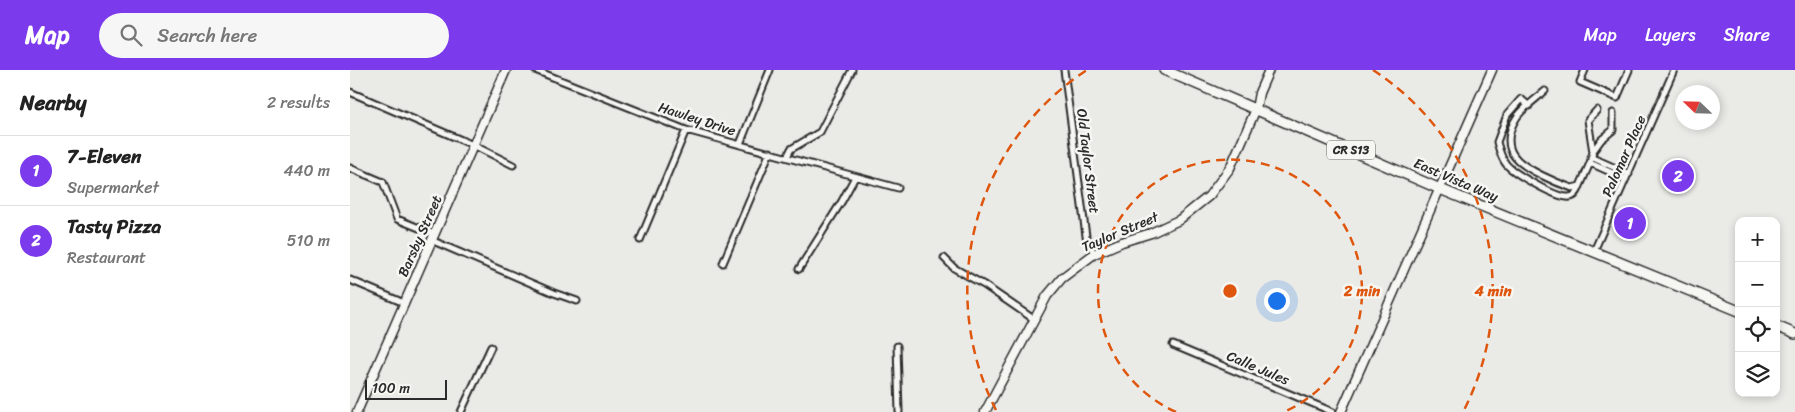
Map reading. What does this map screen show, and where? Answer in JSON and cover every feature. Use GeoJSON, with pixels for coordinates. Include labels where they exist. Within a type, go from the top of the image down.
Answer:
{"type":"FeatureCollection","features":[{"type":"Feature","properties":{"kind":"main road","name":"East Vista Way"},"geometry":{"type":"LineString","coordinates":[[1164,70],[1440,189],[1735,309]]}},
{"type":"Feature","properties":{"kind":"main road"},"geometry":{"type":"LineString","coordinates":[[1780,328],[1795,334]]}},
{"type":"Feature","properties":{"kind":"street","name":"Barsby Street"},"geometry":{"type":"LineString","coordinates":[[357,412],[506,70]]}},
{"type":"Feature","properties":{"kind":"street","name":"Hawley Drive"},"geometry":{"type":"LineString","coordinates":[[535,70],[686,130],[898,188]]}},
{"type":"Feature","properties":{"kind":"street"},"geometry":{"type":"LineString","coordinates":[[740,144],[770,70]]}},
{"type":"Feature","properties":{"kind":"street"},"geometry":{"type":"LineString","coordinates":[[787,157],[790,149],[820,132],[852,70]]}},
{"type":"Feature","properties":{"kind":"street","name":"Old Taylor Street"},"geometry":{"type":"LineString","coordinates":[[1064,70],[1086,236],[1094,254]]}},
{"type":"Feature","properties":{"kind":"street","name":"Taylor Street"},"geometry":{"type":"LineString","coordinates":[[985,412],[1047,296],[1055,286],[1080,263],[1094,254],[1122,242],[1151,233],[1179,220],[1209,196],[1230,168],[1256,109],[1259,92],[1269,70]]}},
{"type":"Feature","properties":{"kind":"street"},"geometry":{"type":"LineString","coordinates":[[1341,412],[1492,70]]}},
{"type":"Feature","properties":{"kind":"street"},"geometry":{"type":"LineString","coordinates":[[1585,70],[1580,82],[1617,98],[1629,70]]}},
{"type":"Feature","properties":{"kind":"street","name":"Palomar Place"},"geometry":{"type":"LineString","coordinates":[[1594,251],[1674,70]]}},
{"type":"Feature","properties":{"kind":"street"},"geometry":{"type":"LineString","coordinates":[[1545,91],[1517,117],[1508,136],[1515,157],[1536,172],[1568,187],[1580,186]]}},
{"type":"Feature","properties":{"kind":"street"},"geometry":{"type":"LineString","coordinates":[[350,92],[473,145],[512,164]]}},
{"type":"Feature","properties":{"kind":"street"},"geometry":{"type":"LineString","coordinates":[[1529,106],[1521,99],[1509,112],[1497,142],[1505,162],[1533,183],[1565,197],[1575,195],[1579,191],[1598,144],[1613,130],[1613,113]]}},
{"type":"Feature","properties":{"kind":"street"},"geometry":{"type":"LineString","coordinates":[[1591,158],[1588,120],[1597,110]]}},
{"type":"Feature","properties":{"kind":"street"},"geometry":{"type":"LineString","coordinates":[[640,240],[686,130]]}},
{"type":"Feature","properties":{"kind":"street"},"geometry":{"type":"LineString","coordinates":[[722,263],[770,152]]}},
{"type":"Feature","properties":{"kind":"street"},"geometry":{"type":"LineString","coordinates":[[1591,158],[1627,176]]}},
{"type":"Feature","properties":{"kind":"street"},"geometry":{"type":"LineString","coordinates":[[350,168],[383,182],[397,218],[433,237],[554,293],[577,301]]}},
{"type":"Feature","properties":{"kind":"street"},"geometry":{"type":"LineString","coordinates":[[799,269],[855,177]]}},
{"type":"Feature","properties":{"kind":"street"},"geometry":{"type":"LineString","coordinates":[[944,258],[954,268],[1035,320]]}},
{"type":"Feature","properties":{"kind":"street"},"geometry":{"type":"LineString","coordinates":[[350,280],[404,303]]}},
{"type":"Feature","properties":{"kind":"street","name":"Calle Jules"},"geometry":{"type":"LineString","coordinates":[[1173,345],[1333,412]]}},
{"type":"Feature","properties":{"kind":"street"},"geometry":{"type":"LineString","coordinates":[[897,346],[899,412]]}},
{"type":"Feature","properties":{"kind":"street"},"geometry":{"type":"LineString","coordinates":[[461,412],[491,347]]}},
{"type":"Feature","properties":{"kind":"place","name":"Tasty Pizza"},"geometry":{"type":"Point","coordinates":[1678,176]}},
{"type":"Feature","properties":{"kind":"place","name":"7-Eleven"},"geometry":{"type":"Point","coordinates":[1630,223]}}]}
